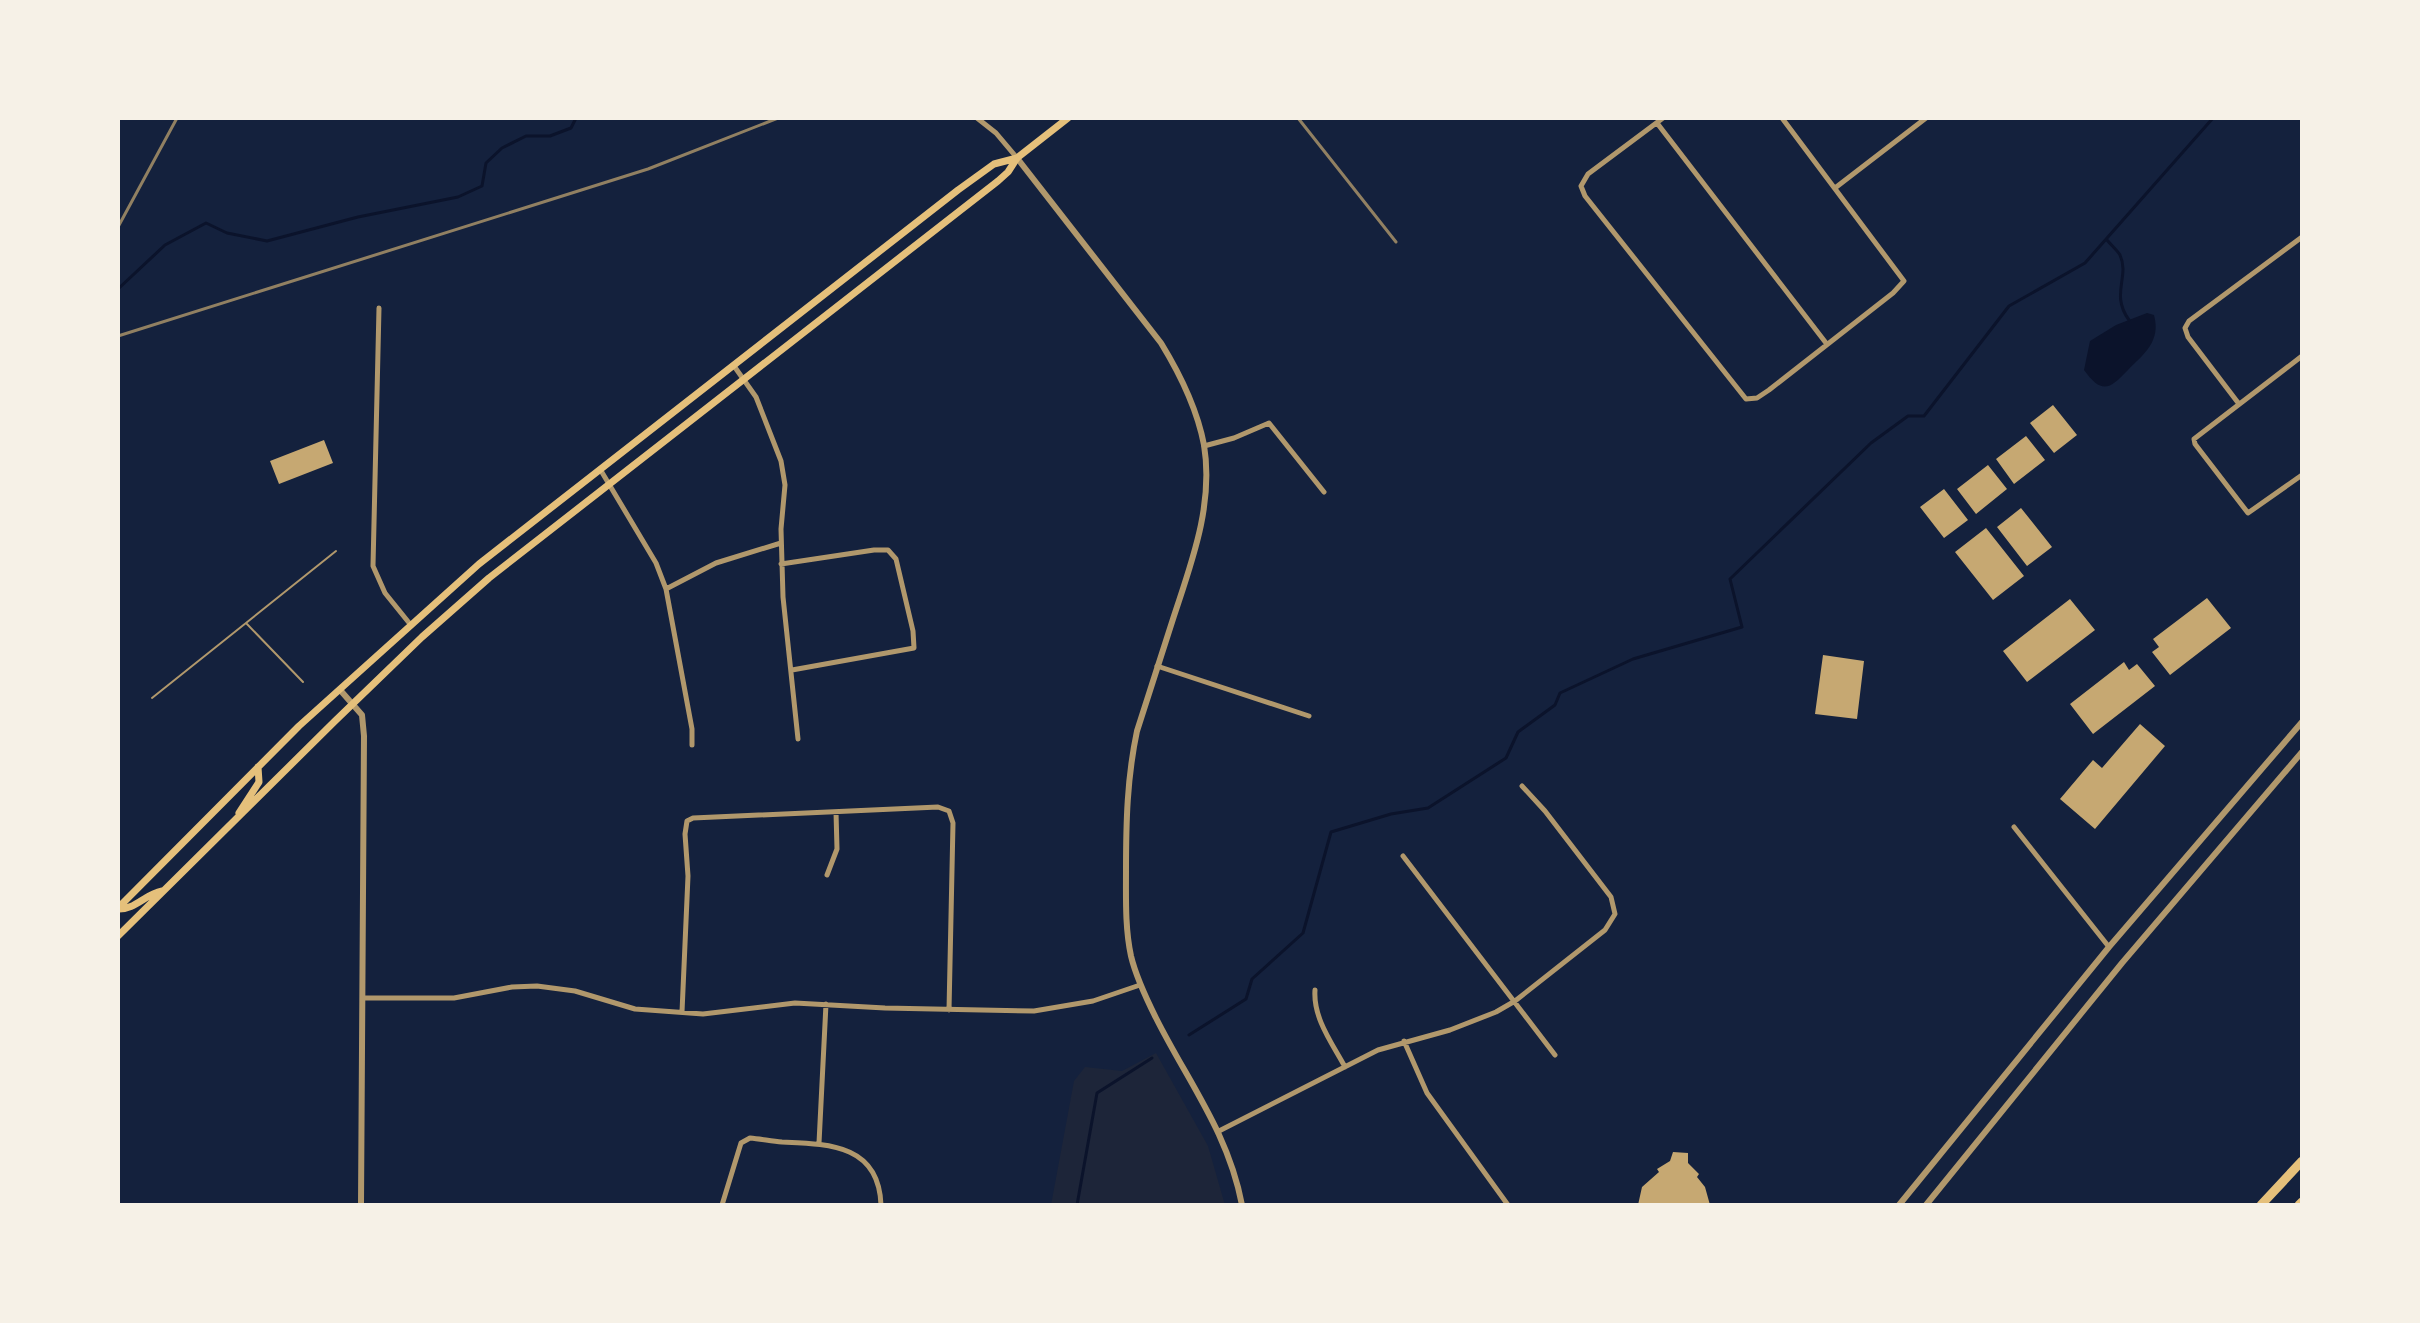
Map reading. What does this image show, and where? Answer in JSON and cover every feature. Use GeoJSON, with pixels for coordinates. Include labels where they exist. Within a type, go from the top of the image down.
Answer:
{"type":"FeatureCollection","features":[{"type":"Feature","properties":{"kind":"highway"},"geometry":{"type":"LineString","coordinates":[[2261,1205],[2302,1161]]}},
{"type":"Feature","properties":{"kind":"main road"},"geometry":{"type":"LineString","coordinates":[[118,936],[422,637],[489,578],[1008,172],[1017,158],[1068,118]]}},
{"type":"Feature","properties":{"kind":"main road"},"geometry":{"type":"LineString","coordinates":[[118,908],[299,726],[341,691],[410,624],[532,520],[994,164],[1017,158]]}},
{"type":"Feature","properties":{"kind":"main road"},"geometry":{"type":"LineString","coordinates":[[232,825],[259,782],[258,767]]}},
{"type":"Feature","properties":{"kind":"main road"},"geometry":{"type":"LineString","coordinates":[[118,908],[127,909],[153,892],[162,891]]}},
{"type":"Feature","properties":{"kind":"street"},"geometry":{"type":"LineString","coordinates":[[977,118],[996,133],[1017,158],[1161,343],[1178,371],[1204,446],[1205,489],[1198,542],[1137,731],[1127,801],[1126,923],[1140,985],[1219,1131],[1236,1176],[1242,1205]]}},
{"type":"Feature","properties":{"kind":"street"},"geometry":{"type":"LineString","coordinates":[[1663,118],[1588,174],[1581,186],[1585,196],[1746,399],[1757,398],[1769,390],[1893,293],[1904,281],[1784,120],[1792,118]]}},
{"type":"Feature","properties":{"kind":"street"},"geometry":{"type":"LineString","coordinates":[[1835,188],[1926,118]]}},
{"type":"Feature","properties":{"kind":"street"},"geometry":{"type":"LineString","coordinates":[[1657,123],[1826,343]]}},
{"type":"Feature","properties":{"kind":"street"},"geometry":{"type":"LineString","coordinates":[[2239,404],[2188,337],[2185,328],[2189,321],[2302,237]]}},
{"type":"Feature","properties":{"kind":"street"},"geometry":{"type":"LineString","coordinates":[[379,308],[373,566],[385,593],[410,624]]}},
{"type":"Feature","properties":{"kind":"street"},"geometry":{"type":"LineString","coordinates":[[2302,356],[2194,439],[2248,513],[2302,475]]}},
{"type":"Feature","properties":{"kind":"street"},"geometry":{"type":"LineString","coordinates":[[733,365],[756,397],[781,461],[785,485],[781,564],[798,739]]}},
{"type":"Feature","properties":{"kind":"street"},"geometry":{"type":"LineString","coordinates":[[1204,446],[1234,438],[1269,423],[1324,492]]}},
{"type":"Feature","properties":{"kind":"street"},"geometry":{"type":"LineString","coordinates":[[600,468],[656,563],[666,589],[692,729],[692,745]]}},
{"type":"Feature","properties":{"kind":"street"},"geometry":{"type":"LineString","coordinates":[[666,589],[740,553],[781,543]]}},
{"type":"Feature","properties":{"kind":"street"},"geometry":{"type":"LineString","coordinates":[[781,564],[888,550],[896,559],[913,631],[914,648],[792,670]]}},
{"type":"Feature","properties":{"kind":"street"},"geometry":{"type":"LineString","coordinates":[[1157,666],[1309,716]]}},
{"type":"Feature","properties":{"kind":"street"},"geometry":{"type":"LineString","coordinates":[[341,691],[362,715],[364,736],[361,1205]]}},
{"type":"Feature","properties":{"kind":"street"},"geometry":{"type":"LineString","coordinates":[[1899,1205],[2109,947],[2302,722]]}},
{"type":"Feature","properties":{"kind":"street"},"geometry":{"type":"LineString","coordinates":[[1926,1205],[2122,963],[2302,752]]}},
{"type":"Feature","properties":{"kind":"street"},"geometry":{"type":"LineString","coordinates":[[1219,1131],[1378,1050],[1473,1023],[1515,1001],[1597,938],[1612,922],[1615,908],[1603,885],[1522,786]]}},
{"type":"Feature","properties":{"kind":"street"},"geometry":{"type":"LineString","coordinates":[[682,1012],[688,876],[687,821],[693,818],[938,807],[944,808],[952,816],[949,1010]]}},
{"type":"Feature","properties":{"kind":"street"},"geometry":{"type":"LineString","coordinates":[[827,875],[837,849],[836,812]]}},
{"type":"Feature","properties":{"kind":"street"},"geometry":{"type":"LineString","coordinates":[[2014,827],[2122,963]]}},
{"type":"Feature","properties":{"kind":"street"},"geometry":{"type":"LineString","coordinates":[[1403,856],[1555,1055]]}},
{"type":"Feature","properties":{"kind":"street"},"geometry":{"type":"LineString","coordinates":[[364,998],[454,998],[512,987],[537,986],[575,991],[635,1009],[682,1012],[719,1013],[782,1003],[1034,1011],[1093,1001],[1140,985]]}},
{"type":"Feature","properties":{"kind":"street"},"geometry":{"type":"LineString","coordinates":[[1315,990],[1314,1000],[1320,1020],[1345,1067]]}},
{"type":"Feature","properties":{"kind":"street"},"geometry":{"type":"LineString","coordinates":[[819,1143],[826,1004]]}},
{"type":"Feature","properties":{"kind":"street"},"geometry":{"type":"LineString","coordinates":[[1404,1041],[1427,1093],[1508,1205]]}},
{"type":"Feature","properties":{"kind":"street"},"geometry":{"type":"LineString","coordinates":[[722,1205],[744,1141],[755,1138],[819,1143],[847,1150],[860,1158],[877,1181],[881,1205]]}},
{"type":"Feature","properties":{"kind":"lane"},"geometry":{"type":"LineString","coordinates":[[152,698],[336,551]]}},
{"type":"Feature","properties":{"kind":"lane"},"geometry":{"type":"LineString","coordinates":[[246,623],[303,682]]}},
{"type":"Feature","properties":{"kind":"shaded area"},"geometry":{"type":"Polygon","coordinates":[[[2147,313],[2154,315],[2156,324],[2150,346],[2116,382],[2106,386],[2096,383],[2084,370],[2090,341],[2116,325],[2147,313]]]}},
{"type":"Feature","properties":{"kind":"shaded area"},"geometry":{"type":"Polygon","coordinates":[[[1156,1053],[1208,1146],[1225,1205],[1051,1205],[1074,1081],[1085,1067],[1122,1071],[1156,1053]]]}},
{"type":"Feature","properties":{"kind":"building"},"geometry":{"type":"Polygon","coordinates":[[[2053,405],[2077,435],[2054,453],[2030,423],[2053,405]]]}},
{"type":"Feature","properties":{"kind":"building"},"geometry":{"type":"Polygon","coordinates":[[[2026,436],[2045,460],[2014,484],[1996,459],[2026,436]]]}},
{"type":"Feature","properties":{"kind":"building"},"geometry":{"type":"Polygon","coordinates":[[[324,440],[333,463],[279,484],[270,461],[324,440]]]}},
{"type":"Feature","properties":{"kind":"building"},"geometry":{"type":"Polygon","coordinates":[[[1988,465],[2007,489],[1976,514],[1957,489],[1988,465]]]}},
{"type":"Feature","properties":{"kind":"building"},"geometry":{"type":"Polygon","coordinates":[[[1944,489],[1968,520],[1944,538],[1920,507],[1944,489]]]}},
{"type":"Feature","properties":{"kind":"building"},"geometry":{"type":"Polygon","coordinates":[[[2021,508],[2052,547],[2027,566],[1997,527],[2021,508]]]}},
{"type":"Feature","properties":{"kind":"building"},"geometry":{"type":"Polygon","coordinates":[[[1986,528],[2024,576],[1993,600],[1955,552],[1986,528]]]}},
{"type":"Feature","properties":{"kind":"building"},"geometry":{"type":"Polygon","coordinates":[[[2207,598],[2231,628],[2170,675],[2152,652],[2159,647],[2153,639],[2207,598]]]}},
{"type":"Feature","properties":{"kind":"building"},"geometry":{"type":"Polygon","coordinates":[[[2070,599],[2095,630],[2027,682],[2003,651],[2070,599]]]}},
{"type":"Feature","properties":{"kind":"building"},"geometry":{"type":"Polygon","coordinates":[[[1823,655],[1864,661],[1857,719],[1815,714],[1823,655]]]}},
{"type":"Feature","properties":{"kind":"building"},"geometry":{"type":"Polygon","coordinates":[[[2124,662],[2129,670],[2137,664],[2155,686],[2093,734],[2070,704],[2124,662]]]}},
{"type":"Feature","properties":{"kind":"building"},"geometry":{"type":"Polygon","coordinates":[[[2140,724],[2165,746],[2095,829],[2060,799],[2093,760],[2102,768],[2140,724]]]}},
{"type":"Feature","properties":{"kind":"building"},"geometry":{"type":"Polygon","coordinates":[[[1673,1152],[1688,1153],[1688,1163],[1699,1174],[1697,1177],[1705,1187],[1710,1205],[1638,1205],[1642,1187],[1659,1172],[1657,1169],[1670,1161],[1673,1152]]]}},
{"type":"Feature","properties":{"kind":"waterway"},"geometry":{"type":"LineString","coordinates":[[118,289],[165,245],[206,223],[227,233],[267,241],[358,217],[458,197],[482,186],[486,163],[502,148],[526,136],[550,136],[571,128],[576,118]]}},
{"type":"Feature","properties":{"kind":"waterway"},"geometry":{"type":"LineString","coordinates":[[1189,1035],[1246,999],[1252,979],[1303,933],[1331,832],[1391,814],[1428,808],[1506,758],[1518,732],[1555,705],[1560,693],[1633,659],[1742,627],[1730,579],[1871,443],[1908,416],[1924,416],[2009,306],[2085,263],[2213,118]]}},
{"type":"Feature","properties":{"kind":"waterway"},"geometry":{"type":"LineString","coordinates":[[2107,240],[2119,253],[2122,263],[2120,294],[2129,320]]}},
{"type":"Feature","properties":{"kind":"waterway"},"geometry":{"type":"LineString","coordinates":[[1077,1205],[1097,1093],[1152,1058]]}},
{"type":"Feature","properties":{"kind":"railway"},"geometry":{"type":"LineString","coordinates":[[118,227],[177,118]]}},
{"type":"Feature","properties":{"kind":"railway"},"geometry":{"type":"LineString","coordinates":[[118,336],[648,169],[778,118]]}},
{"type":"Feature","properties":{"kind":"railway"},"geometry":{"type":"LineString","coordinates":[[1298,118],[1396,242]]}}]}
